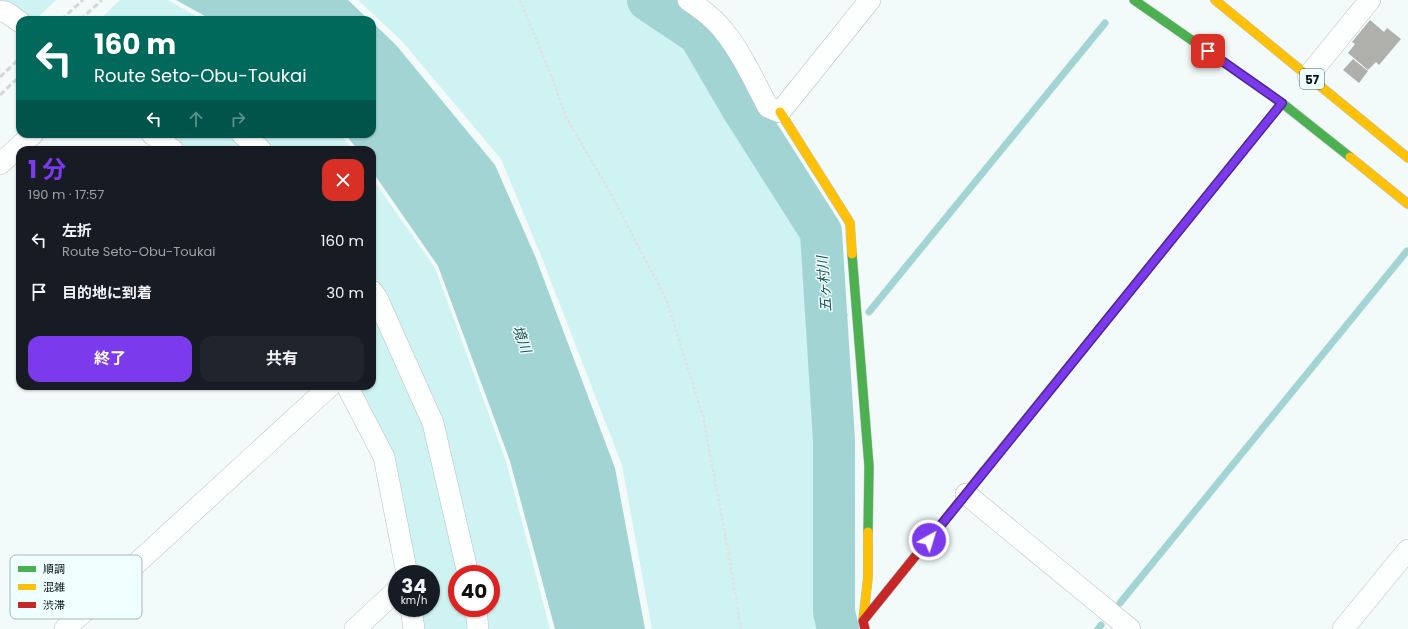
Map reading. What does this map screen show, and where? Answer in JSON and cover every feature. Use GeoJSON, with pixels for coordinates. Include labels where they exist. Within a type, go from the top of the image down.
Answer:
{"type":"FeatureCollection","features":[{"type":"Feature","properties":{"kind":"street"},"geometry":{"type":"LineString","coordinates":[[688,0],[723,29],[747,66],[768,107],[780,112],[850,223],[869,466],[868,578],[864,625]]}},
{"type":"Feature","properties":{"kind":"street"},"geometry":{"type":"LineString","coordinates":[[780,112],[870,0]]}},
{"type":"Feature","properties":{"kind":"street"},"geometry":{"type":"LineString","coordinates":[[1134,0],[1282,103],[1408,204]]}},
{"type":"Feature","properties":{"kind":"street","name":"57"},"geometry":{"type":"LineString","coordinates":[[1215,0],[1408,158]]}},
{"type":"Feature","properties":{"kind":"street"},"geometry":{"type":"LineString","coordinates":[[1308,76],[1370,0]]}},
{"type":"Feature","properties":{"kind":"street"},"geometry":{"type":"LineString","coordinates":[[0,11],[6,12],[16,19]]}},
{"type":"Feature","properties":{"kind":"street"},"geometry":{"type":"LineString","coordinates":[[864,625],[966,494],[1282,103]]}},
{"type":"Feature","properties":{"kind":"street"},"geometry":{"type":"LineString","coordinates":[[20,146],[29,138]]}},
{"type":"Feature","properties":{"kind":"street"},"geometry":{"type":"LineString","coordinates":[[157,138],[168,146]]}},
{"type":"Feature","properties":{"kind":"street"},"geometry":{"type":"LineString","coordinates":[[247,138],[256,146]]}},
{"type":"Feature","properties":{"kind":"street"},"geometry":{"type":"LineString","coordinates":[[0,164],[16,149]]}},
{"type":"Feature","properties":{"kind":"street"},"geometry":{"type":"LineString","coordinates":[[376,297],[433,423],[466,565]]}},
{"type":"Feature","properties":{"kind":"street"},"geometry":{"type":"LineString","coordinates":[[142,558],[326,390]]}},
{"type":"Feature","properties":{"kind":"street"},"geometry":{"type":"LineString","coordinates":[[349,390],[384,457],[405,565]]}},
{"type":"Feature","properties":{"kind":"street"},"geometry":{"type":"LineString","coordinates":[[966,494],[1130,629]]}},
{"type":"Feature","properties":{"kind":"street"},"geometry":{"type":"LineString","coordinates":[[1343,629],[1408,550]]}},
{"type":"Feature","properties":{"kind":"street"},"geometry":{"type":"LineString","coordinates":[[355,629],[388,598]]}},
{"type":"Feature","properties":{"kind":"street"},"geometry":{"type":"LineString","coordinates":[[412,617],[414,629]]}},
{"type":"Feature","properties":{"kind":"street"},"geometry":{"type":"LineString","coordinates":[[477,617],[478,629]]}},
{"type":"Feature","properties":{"kind":"street"},"geometry":{"type":"LineString","coordinates":[[65,629],[76,619]]}},
{"type":"Feature","properties":{"kind":"path"},"geometry":{"type":"LineString","coordinates":[[520,0],[547,65],[567,120],[610,192],[666,298],[702,416],[729,556],[741,629]]}},
{"type":"Feature","properties":{"kind":"shaded area"},"geometry":{"type":"Polygon","coordinates":[[[3,0],[56,0],[39,16],[28,16],[11,7],[3,0]]]}},
{"type":"Feature","properties":{"kind":"shaded area"},"geometry":{"type":"Polygon","coordinates":[[[120,0],[168,0],[196,16],[103,16],[120,0]]]}},
{"type":"Feature","properties":{"kind":"shaded area"},"geometry":{"type":"Polygon","coordinates":[[[358,0],[628,0],[692,40],[810,236],[827,443],[822,612],[825,629],[652,629],[622,465],[540,253],[501,159],[401,40],[358,0]]]}},
{"type":"Feature","properties":{"kind":"shaded area"},"geometry":{"type":"Polygon","coordinates":[[[174,138],[343,138],[349,146],[183,146],[174,138]]]}},
{"type":"Feature","properties":{"kind":"shaded area"},"geometry":{"type":"Polygon","coordinates":[[[376,184],[435,268],[506,461],[550,629],[421,629],[419,617],[440,617],[440,565],[412,565],[389,456],[361,390],[376,390],[376,184]]]}},
{"type":"Feature","properties":{"kind":"water"},"geometry":{"type":"Polygon","coordinates":[[[176,0],[348,0],[365,16],[205,16],[176,0]]]}},
{"type":"Feature","properties":{"kind":"water","name":"境川"},"geometry":{"type":"Polygon","coordinates":[[[376,26],[396,45],[495,165],[535,256],[615,468],[645,629],[555,629],[510,461],[438,266],[376,177],[376,146],[355,146],[348,138],[376,138],[376,26]]]}},
{"type":"Feature","properties":{"kind":"building"},"geometry":{"type":"Polygon","coordinates":[[[1370,20],[1384,32],[1387,28],[1401,39],[1379,65],[1376,62],[1368,70],[1348,53],[1355,44],[1352,42],[1370,20]]]}},
{"type":"Feature","properties":{"kind":"building"},"geometry":{"type":"Polygon","coordinates":[[[1353,59],[1368,71],[1359,83],[1343,70],[1353,59]]]}},
{"type":"Feature","properties":{"kind":"waterway","name":"五ヶ村川"},"geometry":{"type":"LineString","coordinates":[[648,0],[699,34],[741,106],[821,232],[834,440],[834,612],[838,629]]}},
{"type":"Feature","properties":{"kind":"waterway"},"geometry":{"type":"LineString","coordinates":[[869,312],[1105,23]]}},
{"type":"Feature","properties":{"kind":"waterway"},"geometry":{"type":"LineString","coordinates":[[1120,603],[1407,251]]}},
{"type":"Feature","properties":{"kind":"waterway"},"geometry":{"type":"LineString","coordinates":[[826,313],[844,315]]}},
{"type":"Feature","properties":{"kind":"waterway"},"geometry":{"type":"LineString","coordinates":[[1098,629],[1101,625]]}},
{"type":"Feature","properties":{"kind":"railway"},"geometry":{"type":"LineString","coordinates":[[65,16],[83,0]]}},
{"type":"Feature","properties":{"kind":"railway"},"geometry":{"type":"LineString","coordinates":[[84,16],[102,0]]}},
{"type":"Feature","properties":{"kind":"railway"},"geometry":{"type":"LineString","coordinates":[[0,77],[16,62]]}},
{"type":"Feature","properties":{"kind":"railway"},"geometry":{"type":"LineString","coordinates":[[0,95],[16,80]]}},
{"type":"Feature","properties":{"kind":"traffic: fast"},"geometry":{"type":"LineString","coordinates":[[1134,0],[1282,103],[1350,157]]}},
{"type":"Feature","properties":{"kind":"traffic: fast"},"geometry":{"type":"LineString","coordinates":[[1214,187],[1282,103]]}},
{"type":"Feature","properties":{"kind":"traffic: fast"},"geometry":{"type":"LineString","coordinates":[[852,254],[869,466],[868,532]]}},
{"type":"Feature","properties":{"kind":"traffic: slow"},"geometry":{"type":"LineString","coordinates":[[1215,0],[1408,158]]}},
{"type":"Feature","properties":{"kind":"traffic: slow"},"geometry":{"type":"LineString","coordinates":[[780,112],[850,223],[852,254]]}},
{"type":"Feature","properties":{"kind":"traffic: slow"},"geometry":{"type":"LineString","coordinates":[[1350,157],[1408,204]]}},
{"type":"Feature","properties":{"kind":"traffic: slow"},"geometry":{"type":"LineString","coordinates":[[984,471],[1083,349]]}},
{"type":"Feature","properties":{"kind":"traffic: slow"},"geometry":{"type":"LineString","coordinates":[[863,621],[868,577],[868,532]]}},
{"type":"Feature","properties":{"kind":"traffic: jam"},"geometry":{"type":"LineString","coordinates":[[1083,349],[1214,187]]}},
{"type":"Feature","properties":{"kind":"traffic: jam"},"geometry":{"type":"LineString","coordinates":[[865,629],[863,621],[984,471]]}},
{"type":"Feature","properties":{"kind":"route"},"geometry":{"type":"LineString","coordinates":[[929,540],[1282,103],[1208,51]]}}]}
